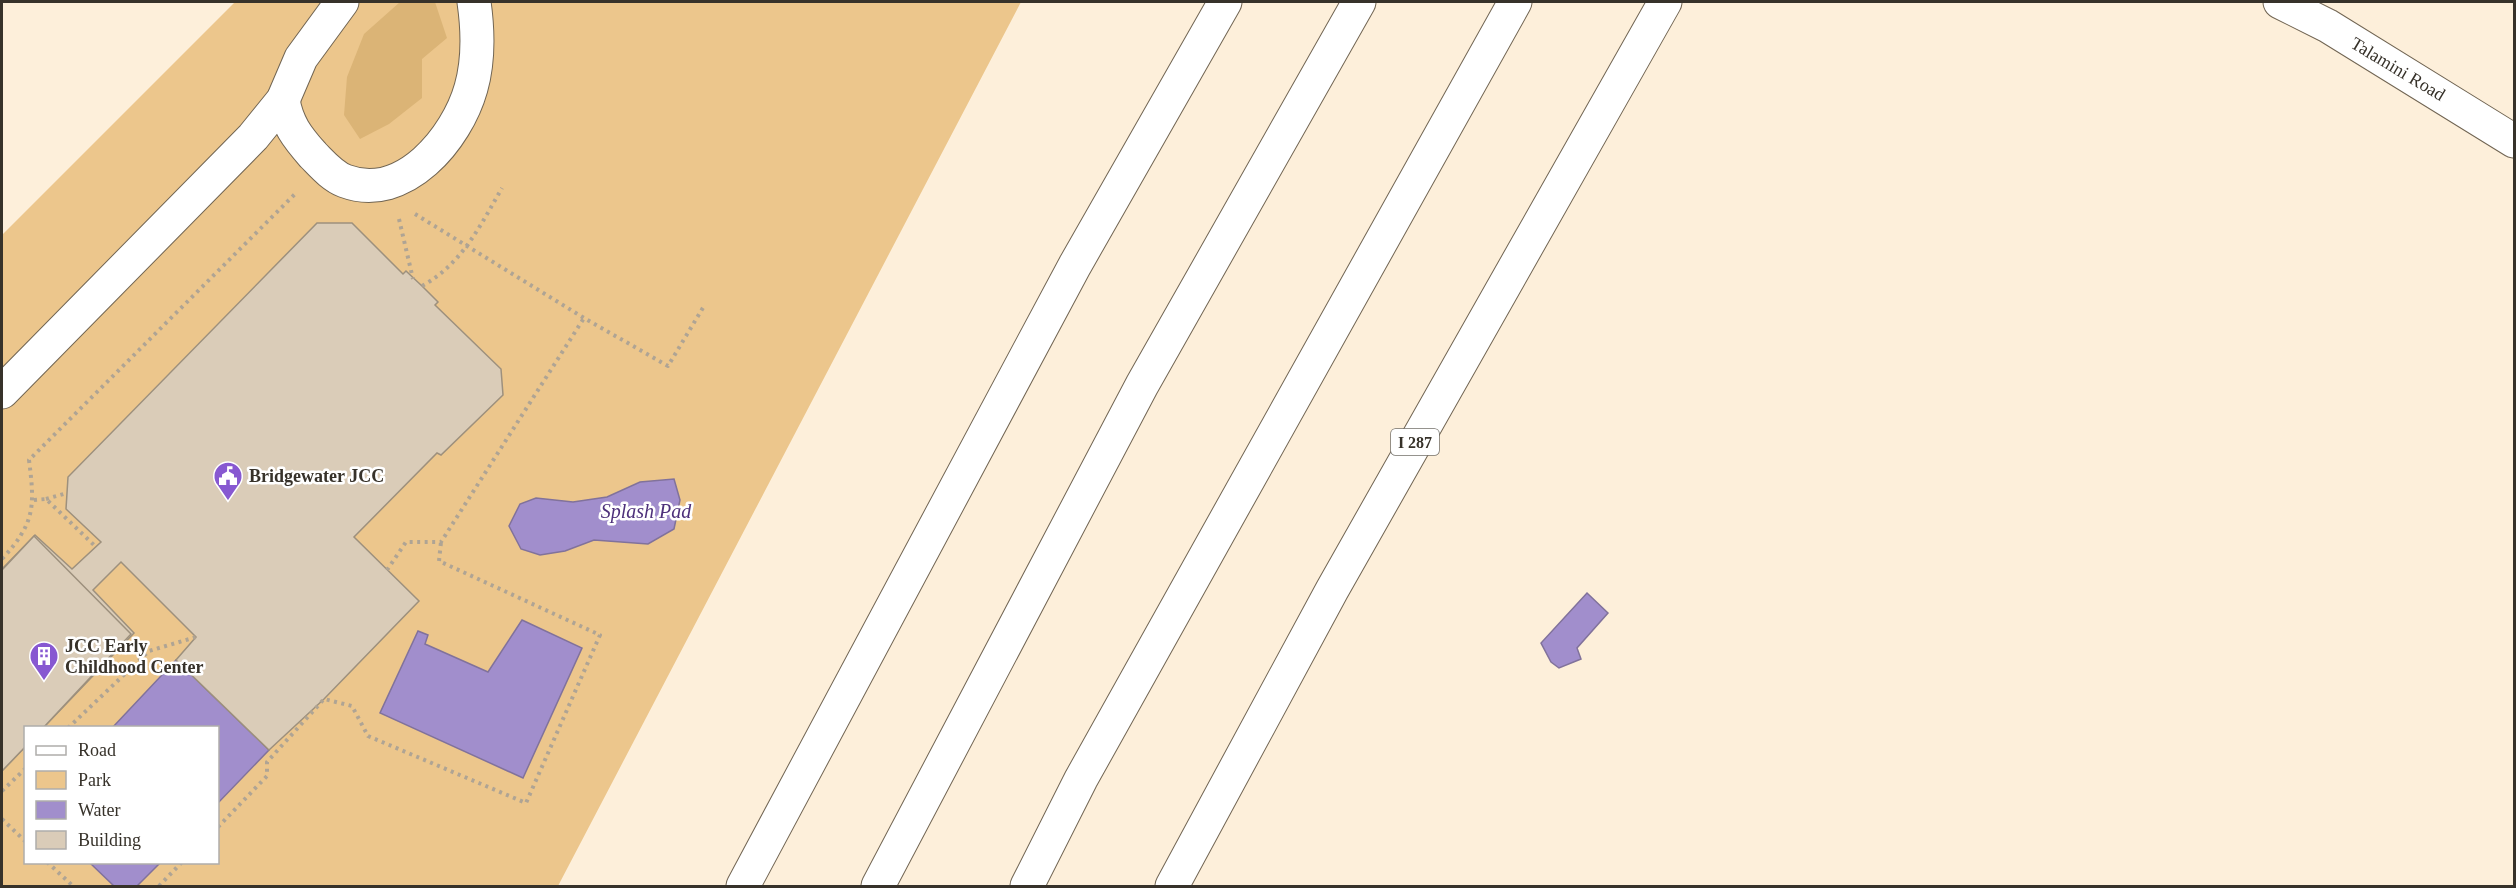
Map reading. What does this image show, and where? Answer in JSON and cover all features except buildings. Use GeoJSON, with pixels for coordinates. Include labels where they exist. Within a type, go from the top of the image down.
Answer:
{"type":"FeatureCollection","features":[{"type":"Feature","properties":{"kind":"main road"},"geometry":{"type":"LineString","coordinates":[[2,392],[253,137],[283,100],[301,58],[342,2]]}},
{"type":"Feature","properties":{"kind":"main road"},"geometry":{"type":"LineString","coordinates":[[283,100],[286,120],[298,137],[325,168],[344,181],[366,185],[392,180],[415,170],[437,152],[448,136],[471,88],[477,53],[474,2]]}},
{"type":"Feature","properties":{"kind":"main road"},"geometry":{"type":"LineString","coordinates":[[743,886],[1070,275],[1225,2]]}},
{"type":"Feature","properties":{"kind":"main road"},"geometry":{"type":"LineString","coordinates":[[878,886],[1142,385],[1359,2]]}},
{"type":"Feature","properties":{"kind":"main road"},"geometry":{"type":"LineString","coordinates":[[1027,886],[1081,779],[1515,2]]}},
{"type":"Feature","properties":{"kind":"main road","name":"I 287"},"geometry":{"type":"LineString","coordinates":[[1172,886],[1332,590],[1665,2]]}},
{"type":"Feature","properties":{"kind":"main road","name":"Talamini Road"},"geometry":{"type":"LineString","coordinates":[[2280,2],[2328,26],[2514,141]]}},
{"type":"Feature","properties":{"kind":"path"},"geometry":{"type":"LineString","coordinates":[[2,559],[21,538],[34,500],[28,460],[304,185]]}},
{"type":"Feature","properties":{"kind":"path"},"geometry":{"type":"LineString","coordinates":[[422,286],[440,276],[468,246],[502,188]]}},
{"type":"Feature","properties":{"kind":"path"},"geometry":{"type":"LineString","coordinates":[[409,210],[584,318],[668,366],[704,306]]}},
{"type":"Feature","properties":{"kind":"path"},"geometry":{"type":"LineString","coordinates":[[397,213],[413,279]]}},
{"type":"Feature","properties":{"kind":"path"},"geometry":{"type":"LineString","coordinates":[[219,825],[267,776],[267,762],[324,699],[352,706],[368,736],[526,803],[600,636],[439,561],[441,542],[584,318]]}},
{"type":"Feature","properties":{"kind":"path"},"geometry":{"type":"LineString","coordinates":[[34,500],[67,493]]}},
{"type":"Feature","properties":{"kind":"path"},"geometry":{"type":"LineString","coordinates":[[46,499],[95,546]]}},
{"type":"Feature","properties":{"kind":"path"},"geometry":{"type":"LineString","coordinates":[[387,570],[406,542],[441,542]]}},
{"type":"Feature","properties":{"kind":"path"},"geometry":{"type":"LineString","coordinates":[[70,726],[148,651],[196,637]]}},
{"type":"Feature","properties":{"kind":"path"},"geometry":{"type":"LineString","coordinates":[[2,791],[24,770]]}},
{"type":"Feature","properties":{"kind":"path"},"geometry":{"type":"LineString","coordinates":[[2,819],[24,840]]}},
{"type":"Feature","properties":{"kind":"path"},"geometry":{"type":"LineString","coordinates":[[49,864],[73,886]]}},
{"type":"Feature","properties":{"kind":"path"},"geometry":{"type":"LineString","coordinates":[[159,886],[180,864]]}},
{"type":"Feature","properties":{"kind":"green space"},"geometry":{"type":"Polygon","coordinates":[[[235,2],[1021,2],[558,886],[2,886],[2,235],[235,2]]]}},
{"type":"Feature","properties":{"kind":"shaded area"},"geometry":{"type":"Polygon","coordinates":[[[400,2],[435,2],[447,38],[422,59],[422,98],[389,124],[360,139],[344,115],[347,77],[364,34],[400,2]]]}},
{"type":"Feature","properties":{"kind":"water","name":"Splash Pad"},"geometry":{"type":"Polygon","coordinates":[[[674,479],[680,500],[674,529],[648,544],[594,540],[565,551],[540,555],[521,549],[509,526],[520,504],[536,498],[573,502],[607,497],[640,482],[674,479]]]}},
{"type":"Feature","properties":{"kind":"water"},"geometry":{"type":"Polygon","coordinates":[[[1587,593],[1608,613],[1577,648],[1581,659],[1559,668],[1551,662],[1541,643],[1587,593]]]}},
{"type":"Feature","properties":{"kind":"water"},"geometry":{"type":"Polygon","coordinates":[[[522,620],[582,648],[523,778],[380,713],[418,631],[428,635],[425,644],[488,672],[522,620]]]}},
{"type":"Feature","properties":{"kind":"water"},"geometry":{"type":"Polygon","coordinates":[[[176,660],[269,750],[219,802],[219,726],[114,726],[176,660]]]}},
{"type":"Feature","properties":{"kind":"water"},"geometry":{"type":"Polygon","coordinates":[[[91,864],[159,864],[137,886],[114,886],[91,864]]]}},
{"type":"Feature","properties":{"kind":"place","name":"Bridgewater JCC"},"geometry":{"type":"Point","coordinates":[228,502]}},
{"type":"Feature","properties":{"kind":"place","name":"JCC Early Childhood Center"},"geometry":{"type":"Point","coordinates":[44,682]}}]}
